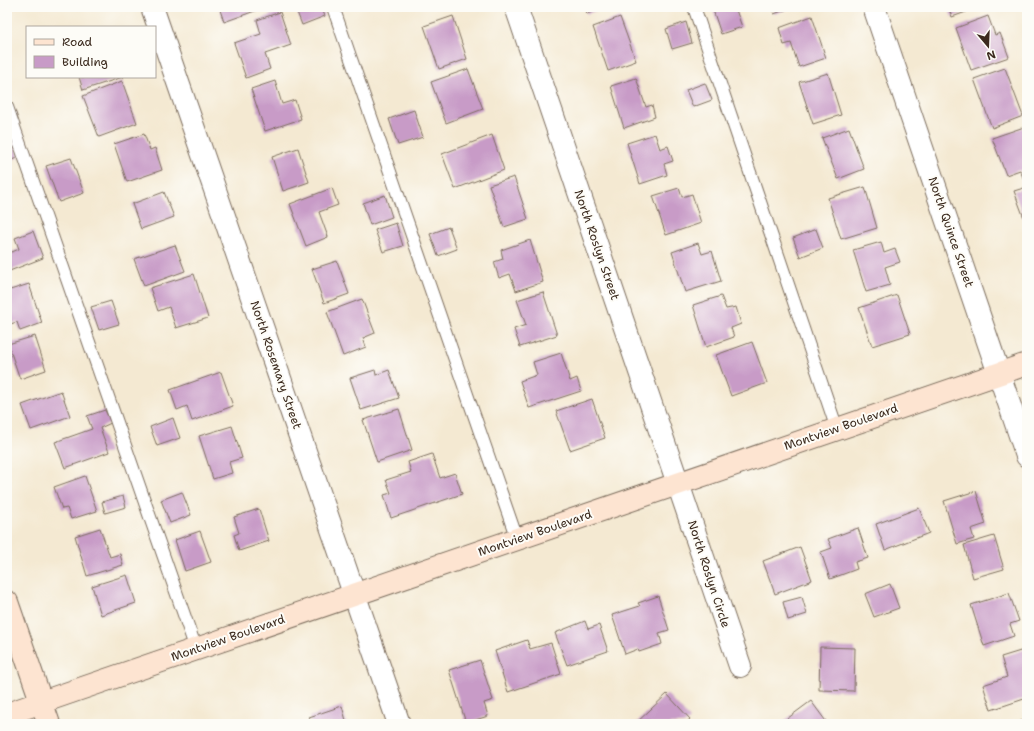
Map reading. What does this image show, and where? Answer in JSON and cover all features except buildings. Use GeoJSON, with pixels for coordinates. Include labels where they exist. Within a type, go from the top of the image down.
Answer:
{"type":"FeatureCollection","features":[{"type":"Feature","properties":{"kind":"main road","name":"Montview Boulevard"},"geometry":{"type":"LineString","coordinates":[[7,714],[1027,364]]}},
{"type":"Feature","properties":{"kind":"main road"},"geometry":{"type":"LineString","coordinates":[[7,602],[49,724]]}},
{"type":"Feature","properties":{"kind":"street","name":"North Rosemary Street"},"geometry":{"type":"LineString","coordinates":[[152,7],[399,724]]}},
{"type":"Feature","properties":{"kind":"street","name":"North Roslyn Street"},"geometry":{"type":"LineString","coordinates":[[516,7],[679,483]]}},
{"type":"Feature","properties":{"kind":"street","name":"North Quince Street"},"geometry":{"type":"LineString","coordinates":[[874,7],[1027,456]]}},
{"type":"Feature","properties":{"kind":"street","name":"North Roslyn Circle"},"geometry":{"type":"LineString","coordinates":[[679,483],[740,666]]}},
{"type":"Feature","properties":{"kind":"lane"},"geometry":{"type":"LineString","coordinates":[[333,7],[517,539]]}},
{"type":"Feature","properties":{"kind":"lane"},"geometry":{"type":"LineString","coordinates":[[694,7],[837,428]]}},
{"type":"Feature","properties":{"kind":"lane"},"geometry":{"type":"LineString","coordinates":[[7,107],[196,649]]}}]}
